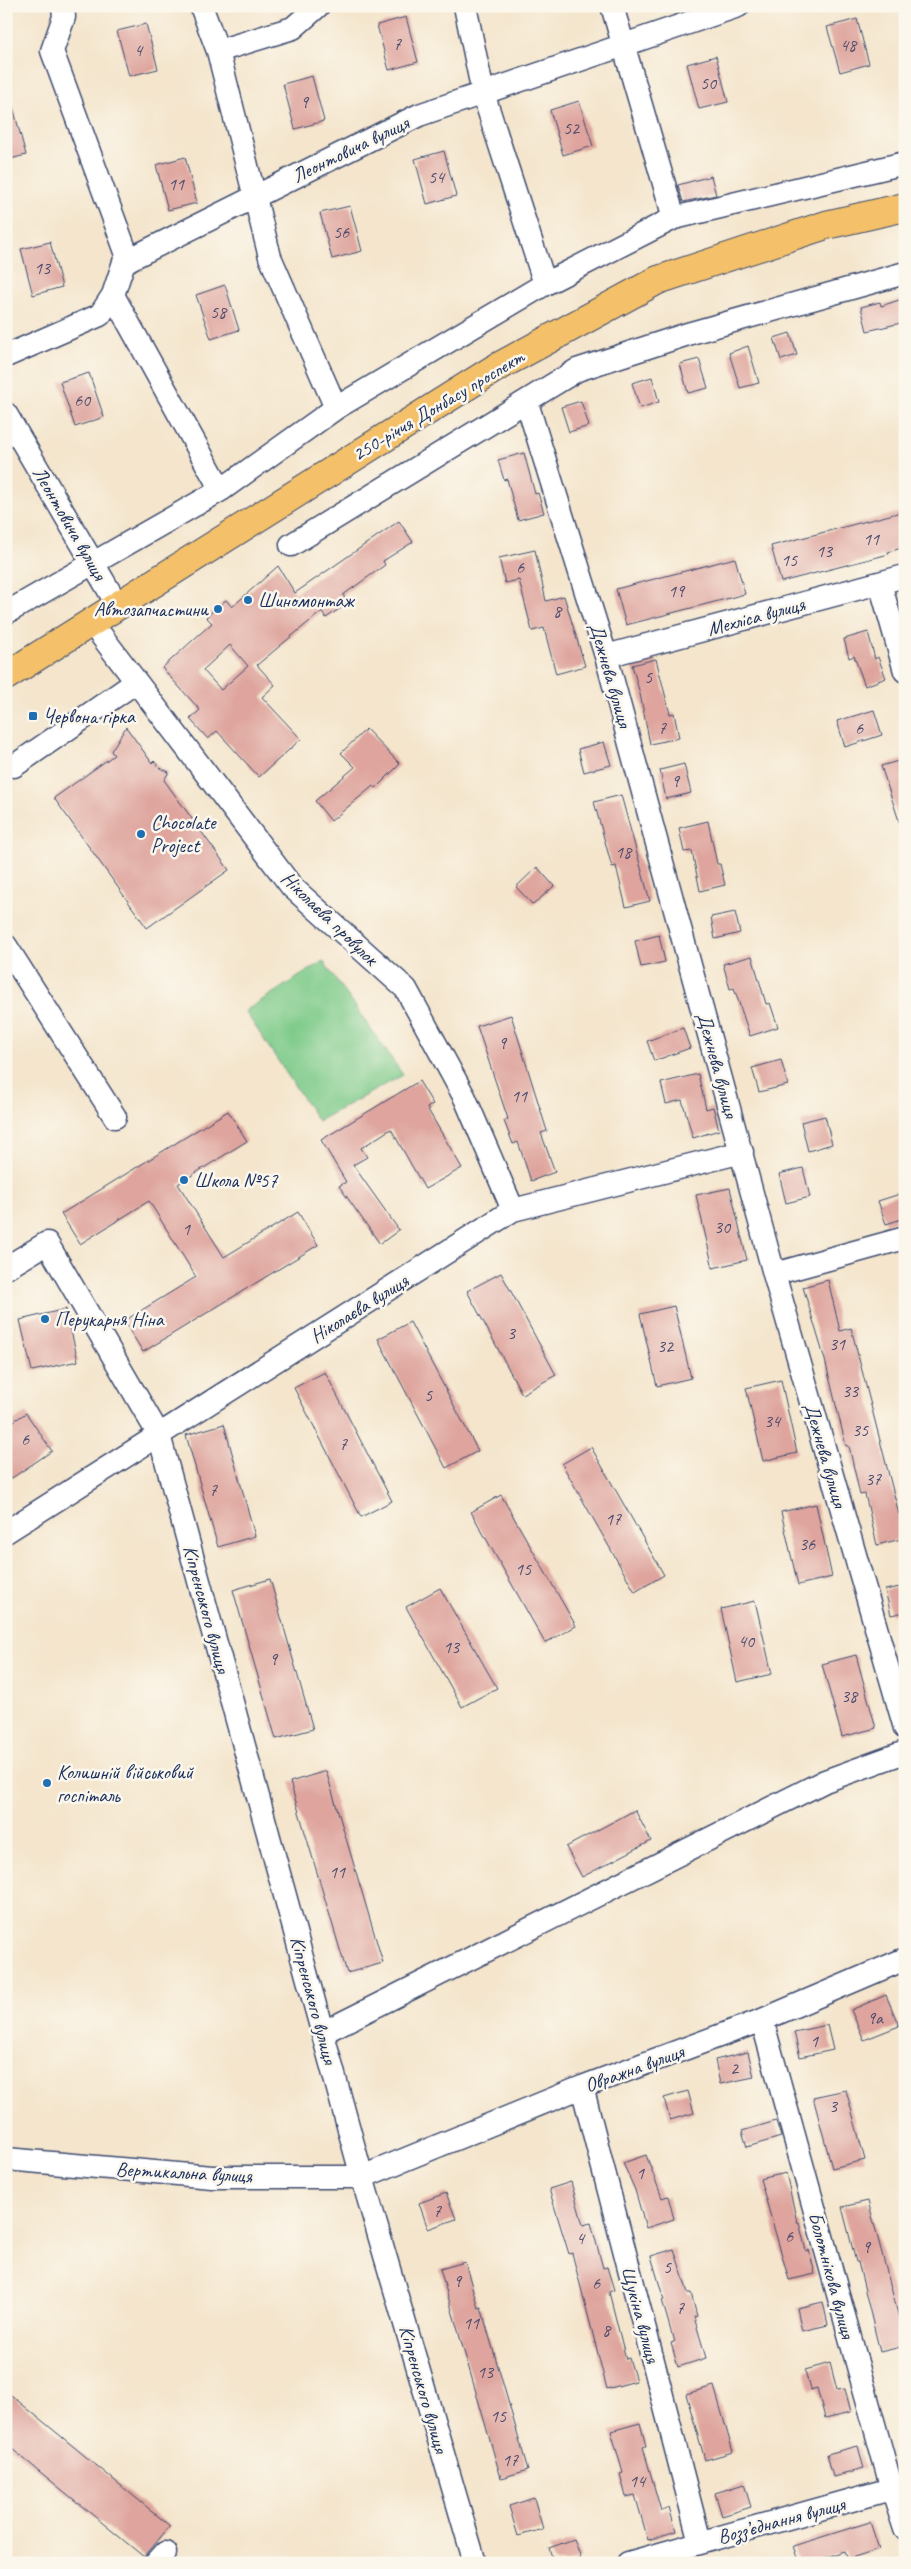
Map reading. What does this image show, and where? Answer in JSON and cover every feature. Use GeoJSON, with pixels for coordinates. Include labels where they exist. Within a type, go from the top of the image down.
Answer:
{"type":"FeatureCollection","features":[{"type":"Feature","properties":{"kind":"main road","name":"250-річчя Донбасу проспект"},"geometry":{"type":"LineString","coordinates":[[6,676],[494,369],[658,280],[826,225],[905,207]]}},
{"type":"Feature","properties":{"kind":"street"},"geometry":{"type":"LineString","coordinates":[[6,356],[100,315],[113,295],[124,262],[129,260],[52,51],[64,17],[63,6]]}},
{"type":"Feature","properties":{"kind":"street"},"geometry":{"type":"LineString","coordinates":[[201,6],[218,52],[270,258],[336,408]]}},
{"type":"Feature","properties":{"kind":"street"},"geometry":{"type":"LineString","coordinates":[[218,52],[293,28],[318,6]]}},
{"type":"Feature","properties":{"kind":"street"},"geometry":{"type":"LineString","coordinates":[[465,6],[483,93],[545,284]]}},
{"type":"Feature","properties":{"kind":"street"},"geometry":{"type":"LineString","coordinates":[[612,6],[674,218]]}},
{"type":"Feature","properties":{"kind":"street","name":"Леонтовича вулиця"},"geometry":{"type":"LineString","coordinates":[[129,260],[419,115],[738,6]]}},
{"type":"Feature","properties":{"kind":"street"},"geometry":{"type":"LineString","coordinates":[[6,613],[221,490],[336,408],[545,284],[674,218],[905,163]]}},
{"type":"Feature","properties":{"kind":"street"},"geometry":{"type":"LineString","coordinates":[[291,546],[468,436],[527,403],[577,370],[691,333],[905,273]]}},
{"type":"Feature","properties":{"kind":"street"},"geometry":{"type":"LineString","coordinates":[[113,295],[221,490]]}},
{"type":"Feature","properties":{"kind":"street","name":"Дежнева вулиця"},"geometry":{"type":"LineString","coordinates":[[527,403],[606,656],[774,1274],[905,1728]]}},
{"type":"Feature","properties":{"kind":"street","name":"Леонтовича вулиця"},"geometry":{"type":"LineString","coordinates":[[6,414],[118,606]]}},
{"type":"Feature","properties":{"kind":"street","name":"Мехліса вулиця"},"geometry":{"type":"LineString","coordinates":[[606,656],[905,576]]}},
{"type":"Feature","properties":{"kind":"street"},"geometry":{"type":"LineString","coordinates":[[880,583],[905,671]]}},
{"type":"Feature","properties":{"kind":"street","name":"Ніколаєва провулок"},"geometry":{"type":"LineString","coordinates":[[91,622],[292,887],[406,990],[465,1098],[513,1210]]}},
{"type":"Feature","properties":{"kind":"street"},"geometry":{"type":"LineString","coordinates":[[14,766],[136,682]]}},
{"type":"Feature","properties":{"kind":"street"},"geometry":{"type":"LineString","coordinates":[[6,946],[115,1117]]}},
{"type":"Feature","properties":{"kind":"street","name":"Ніколаєва вулиця"},"geometry":{"type":"LineString","coordinates":[[6,1532],[513,1210],[742,1152]]}},
{"type":"Feature","properties":{"kind":"street"},"geometry":{"type":"LineString","coordinates":[[774,1274],[905,1238]]}},
{"type":"Feature","properties":{"kind":"street","name":"Кіпренського вулиця"},"geometry":{"type":"LineString","coordinates":[[6,1268],[47,1243],[159,1435],[324,2032],[362,2177],[474,2563]]}},
{"type":"Feature","properties":{"kind":"street"},"geometry":{"type":"LineString","coordinates":[[324,2032],[826,1781],[905,1752]]}},
{"type":"Feature","properties":{"kind":"street","name":"Овражна вулиця"},"geometry":{"type":"LineString","coordinates":[[362,2177],[582,2088],[762,2020],[905,1959]]}},
{"type":"Feature","properties":{"kind":"street","name":"Болотнікова вулиця"},"geometry":{"type":"LineString","coordinates":[[762,2020],[898,2487],[905,2529]]}},
{"type":"Feature","properties":{"kind":"street","name":"Щукіна вулиця"},"geometry":{"type":"LineString","coordinates":[[582,2088],[700,2542]]}},
{"type":"Feature","properties":{"kind":"street","name":"Вертикальна вулиця"},"geometry":{"type":"LineString","coordinates":[[6,2159],[212,2177],[362,2177]]}},
{"type":"Feature","properties":{"kind":"street","name":"Возз’єднання вулиця"},"geometry":{"type":"LineString","coordinates":[[628,2563],[898,2487]]}},
{"type":"Feature","properties":{"kind":"green space"},"geometry":{"type":"Polygon","coordinates":[[[323,961],[403,1075],[318,1121],[245,1011],[323,961]]]}},
{"type":"Feature","properties":{"kind":"building"},"geometry":{"type":"Polygon","coordinates":[[[406,17],[418,62],[389,70],[377,25],[406,17]]]}},
{"type":"Feature","properties":{"kind":"building"},"geometry":{"type":"Polygon","coordinates":[[[857,19],[869,64],[840,72],[827,27],[857,19]]]}},
{"type":"Feature","properties":{"kind":"building"},"geometry":{"type":"Polygon","coordinates":[[[146,24],[158,69],[129,76],[117,31],[146,24]]]}},
{"type":"Feature","properties":{"kind":"building"},"geometry":{"type":"Polygon","coordinates":[[[716,56],[728,102],[699,109],[687,64],[716,56]]]}},
{"type":"Feature","properties":{"kind":"building"},"geometry":{"type":"Polygon","coordinates":[[[312,76],[324,121],[295,129],[283,84],[312,76]]]}},
{"type":"Feature","properties":{"kind":"building"},"geometry":{"type":"Polygon","coordinates":[[[6,100],[11,100],[26,155],[6,160],[6,100]]]}},
{"type":"Feature","properties":{"kind":"building"},"geometry":{"type":"Polygon","coordinates":[[[579,101],[593,146],[563,155],[550,110],[579,101]]]}},
{"type":"Feature","properties":{"kind":"building"},"geometry":{"type":"Polygon","coordinates":[[[444,151],[456,196],[427,204],[415,159],[444,151]]]}},
{"type":"Feature","properties":{"kind":"building"},"geometry":{"type":"Polygon","coordinates":[[[185,157],[197,203],[168,210],[156,165],[185,157]]]}},
{"type":"Feature","properties":{"kind":"building"},"geometry":{"type":"Polygon","coordinates":[[[711,176],[716,195],[683,202],[678,185],[711,176]]]}},
{"type":"Feature","properties":{"kind":"building"},"geometry":{"type":"Polygon","coordinates":[[[350,206],[362,251],[332,259],[320,213],[350,206]]]}},
{"type":"Feature","properties":{"kind":"building"},"geometry":{"type":"Polygon","coordinates":[[[50,242],[62,287],[33,295],[21,249],[50,242]]]}},
{"type":"Feature","properties":{"kind":"building"},"geometry":{"type":"Polygon","coordinates":[[[225,285],[239,330],[211,339],[196,295],[225,285]]]}},
{"type":"Feature","properties":{"kind":"building"},"geometry":{"type":"Polygon","coordinates":[[[905,298],[905,322],[867,331],[861,307],[880,302],[881,306],[905,298]]]}},
{"type":"Feature","properties":{"kind":"building"},"geometry":{"type":"Polygon","coordinates":[[[790,333],[797,355],[781,360],[774,338],[790,333]]]}},
{"type":"Feature","properties":{"kind":"building"},"geometry":{"type":"Polygon","coordinates":[[[748,346],[759,383],[740,388],[729,353],[748,346]]]}},
{"type":"Feature","properties":{"kind":"building"},"geometry":{"type":"Polygon","coordinates":[[[699,359],[708,388],[688,393],[680,364],[699,359]]]}},
{"type":"Feature","properties":{"kind":"building"},"geometry":{"type":"Polygon","coordinates":[[[89,373],[104,417],[75,427],[60,382],[89,373]]]}},
{"type":"Feature","properties":{"kind":"building"},"geometry":{"type":"Polygon","coordinates":[[[652,377],[659,402],[640,408],[632,383],[652,377]]]}},
{"type":"Feature","properties":{"kind":"building"},"geometry":{"type":"Polygon","coordinates":[[[581,401],[589,426],[569,432],[561,407],[581,401]]]}},
{"type":"Feature","properties":{"kind":"building"},"geometry":{"type":"Polygon","coordinates":[[[524,453],[535,494],[538,493],[544,513],[518,520],[507,479],[504,480],[498,460],[524,453]]]}},
{"type":"Feature","properties":{"kind":"building"},"geometry":{"type":"Polygon","coordinates":[[[905,511],[905,547],[888,552],[889,554],[781,582],[771,546],[905,511]]]}},
{"type":"Feature","properties":{"kind":"building"},"geometry":{"type":"Polygon","coordinates":[[[399,521],[413,542],[383,561],[385,565],[343,595],[348,603],[326,618],[322,611],[257,665],[275,685],[262,697],[301,739],[259,777],[217,731],[208,739],[190,719],[200,710],[162,668],[212,623],[206,617],[226,600],[232,607],[278,566],[295,593],[399,521]],[[230,645],[203,670],[221,690],[248,666],[230,645]]]}},
{"type":"Feature","properties":{"kind":"building"},"geometry":{"type":"Polygon","coordinates":[[[535,550],[546,601],[564,596],[585,666],[556,674],[544,628],[532,631],[519,580],[505,583],[499,558],[535,550]]]}},
{"type":"Feature","properties":{"kind":"building"},"geometry":{"type":"Polygon","coordinates":[[[735,558],[745,594],[626,625],[616,589],[735,558]]]}},
{"type":"Feature","properties":{"kind":"building"},"geometry":{"type":"Polygon","coordinates":[[[868,632],[875,659],[878,657],[886,678],[865,686],[854,656],[849,658],[844,639],[868,632]]]}},
{"type":"Feature","properties":{"kind":"building"},"geometry":{"type":"Polygon","coordinates":[[[656,659],[670,714],[674,713],[679,738],[650,744],[632,665],[656,659]]]}},
{"type":"Feature","properties":{"kind":"building"},"geometry":{"type":"Polygon","coordinates":[[[874,710],[882,735],[845,747],[837,721],[874,710]]]}},
{"type":"Feature","properties":{"kind":"building","name":"Chocolate Project"},"geometry":{"type":"Polygon","coordinates":[[[126,727],[152,763],[154,761],[160,768],[169,772],[164,780],[229,870],[147,928],[54,798],[114,755],[111,751],[126,727]]]}},
{"type":"Feature","properties":{"kind":"building"},"geometry":{"type":"Polygon","coordinates":[[[366,729],[400,764],[376,788],[373,786],[331,821],[315,801],[355,767],[341,753],[366,729]]]}},
{"type":"Feature","properties":{"kind":"building"},"geometry":{"type":"Polygon","coordinates":[[[604,742],[611,765],[584,772],[578,749],[604,742]]]}},
{"type":"Feature","properties":{"kind":"building"},"geometry":{"type":"Polygon","coordinates":[[[905,759],[905,826],[901,827],[881,766],[905,759]]]}},
{"type":"Feature","properties":{"kind":"building"},"geometry":{"type":"Polygon","coordinates":[[[684,764],[691,793],[666,799],[660,770],[684,764]]]}},
{"type":"Feature","properties":{"kind":"building"},"geometry":{"type":"Polygon","coordinates":[[[621,795],[650,901],[626,907],[616,866],[612,867],[594,802],[621,795]]]}},
{"type":"Feature","properties":{"kind":"building"},"geometry":{"type":"Polygon","coordinates":[[[708,821],[717,864],[720,864],[725,885],[700,891],[692,851],[684,852],[679,828],[708,821]]]}},
{"type":"Feature","properties":{"kind":"building"},"geometry":{"type":"Polygon","coordinates":[[[537,867],[554,886],[533,905],[516,887],[537,867]]]}},
{"type":"Feature","properties":{"kind":"building"},"geometry":{"type":"Polygon","coordinates":[[[735,912],[740,933],[715,939],[711,917],[735,912]]]}},
{"type":"Feature","properties":{"kind":"building"},"geometry":{"type":"Polygon","coordinates":[[[659,935],[665,962],[641,967],[635,941],[659,935]]]}},
{"type":"Feature","properties":{"kind":"building"},"geometry":{"type":"Polygon","coordinates":[[[752,956],[766,1004],[770,1003],[778,1027],[750,1036],[734,988],[730,989],[723,964],[752,956]]]}},
{"type":"Feature","properties":{"kind":"building"},"geometry":{"type":"Polygon","coordinates":[[[511,1015],[547,1131],[541,1133],[555,1172],[531,1181],[518,1142],[513,1144],[504,1121],[508,1119],[477,1026],[511,1015]]]}},
{"type":"Feature","properties":{"kind":"building"},"geometry":{"type":"Polygon","coordinates":[[[683,1028],[690,1048],[654,1061],[647,1041],[683,1028]]]}},
{"type":"Feature","properties":{"kind":"building"},"geometry":{"type":"Polygon","coordinates":[[[781,1060],[788,1085],[759,1092],[752,1068],[781,1060]]]}},
{"type":"Feature","properties":{"kind":"building"},"geometry":{"type":"Polygon","coordinates":[[[698,1074],[706,1109],[713,1107],[719,1130],[693,1138],[682,1100],[666,1104],[661,1083],[698,1074]]]}},
{"type":"Feature","properties":{"kind":"building"},"geometry":{"type":"Polygon","coordinates":[[[419,1081],[433,1104],[427,1108],[462,1168],[425,1189],[391,1129],[361,1148],[367,1157],[353,1165],[399,1230],[380,1244],[339,1186],[346,1182],[321,1140],[419,1081]]]}},
{"type":"Feature","properties":{"kind":"building"},"geometry":{"type":"Polygon","coordinates":[[[228,1111],[247,1141],[178,1184],[224,1257],[298,1212],[318,1245],[143,1352],[124,1321],[196,1277],[149,1201],[80,1244],[61,1214],[228,1111]]]}},
{"type":"Feature","properties":{"kind":"building"},"geometry":{"type":"Polygon","coordinates":[[[825,1116],[832,1144],[808,1151],[801,1122],[825,1116]]]}},
{"type":"Feature","properties":{"kind":"building"},"geometry":{"type":"Polygon","coordinates":[[[803,1168],[810,1197],[786,1203],[779,1174],[803,1168]]]}},
{"type":"Feature","properties":{"kind":"building"},"geometry":{"type":"Polygon","coordinates":[[[730,1188],[747,1260],[713,1268],[696,1195],[730,1188]]]}},
{"type":"Feature","properties":{"kind":"building"},"geometry":{"type":"Polygon","coordinates":[[[900,1194],[905,1218],[886,1224],[878,1201],[900,1194]]]}},
{"type":"Feature","properties":{"kind":"building"},"geometry":{"type":"Polygon","coordinates":[[[501,1273],[556,1375],[522,1394],[467,1291],[501,1273]]]}},
{"type":"Feature","properties":{"kind":"building"},"geometry":{"type":"Polygon","coordinates":[[[828,1280],[840,1331],[851,1328],[899,1514],[905,1513],[905,1538],[877,1545],[865,1494],[860,1495],[849,1446],[846,1446],[825,1360],[803,1287],[828,1280]]]}},
{"type":"Feature","properties":{"kind":"building"},"geometry":{"type":"Polygon","coordinates":[[[674,1306],[691,1378],[657,1386],[640,1314],[674,1306]]]}},
{"type":"Feature","properties":{"kind":"building"},"geometry":{"type":"Polygon","coordinates":[[[66,1309],[78,1361],[32,1371],[20,1320],[66,1309]]]}},
{"type":"Feature","properties":{"kind":"building"},"geometry":{"type":"Polygon","coordinates":[[[410,1322],[478,1451],[446,1468],[378,1339],[410,1322]]]}},
{"type":"Feature","properties":{"kind":"building"},"geometry":{"type":"Polygon","coordinates":[[[325,1372],[392,1501],[361,1517],[294,1388],[325,1372]]]}},
{"type":"Feature","properties":{"kind":"building"},"geometry":{"type":"Polygon","coordinates":[[[781,1380],[797,1453],[763,1461],[746,1388],[781,1380]]]}},
{"type":"Feature","properties":{"kind":"building"},"geometry":{"type":"Polygon","coordinates":[[[26,1413],[52,1451],[6,1482],[6,1426],[26,1413]]]}},
{"type":"Feature","properties":{"kind":"building"},"geometry":{"type":"Polygon","coordinates":[[[224,1424],[255,1536],[218,1547],[186,1435],[224,1424]]]}},
{"type":"Feature","properties":{"kind":"building"},"geometry":{"type":"Polygon","coordinates":[[[591,1447],[664,1575],[635,1592],[562,1464],[591,1447]]]}},
{"type":"Feature","properties":{"kind":"building"},"geometry":{"type":"Polygon","coordinates":[[[501,1495],[576,1626],[545,1643],[471,1512],[501,1495]]]}},
{"type":"Feature","properties":{"kind":"building"},"geometry":{"type":"Polygon","coordinates":[[[816,1504],[832,1577],[798,1585],[781,1512],[816,1504]]]}},
{"type":"Feature","properties":{"kind":"building"},"geometry":{"type":"Polygon","coordinates":[[[270,1579],[313,1729],[276,1739],[233,1590],[270,1579]]]}},
{"type":"Feature","properties":{"kind":"building"},"geometry":{"type":"Polygon","coordinates":[[[905,1586],[905,1612],[891,1615],[885,1590],[905,1586]]]}},
{"type":"Feature","properties":{"kind":"building"},"geometry":{"type":"Polygon","coordinates":[[[440,1588],[497,1688],[462,1707],[406,1607],[440,1588]]]}},
{"type":"Feature","properties":{"kind":"building"},"geometry":{"type":"Polygon","coordinates":[[[755,1601],[772,1674],[737,1682],[721,1609],[755,1601]]]}},
{"type":"Feature","properties":{"kind":"building"},"geometry":{"type":"Polygon","coordinates":[[[856,1655],[876,1728],[842,1737],[822,1664],[856,1655]]]}},
{"type":"Feature","properties":{"kind":"building"},"geometry":{"type":"Polygon","coordinates":[[[326,1771],[383,1963],[347,1973],[290,1782],[326,1771]]]}},
{"type":"Feature","properties":{"kind":"building"},"geometry":{"type":"Polygon","coordinates":[[[635,1810],[651,1841],[582,1877],[566,1847],[635,1810]]]}},
{"type":"Feature","properties":{"kind":"building"},"geometry":{"type":"Polygon","coordinates":[[[886,1995],[899,2026],[864,2040],[851,2010],[886,1995]]]}},
{"type":"Feature","properties":{"kind":"building"},"geometry":{"type":"Polygon","coordinates":[[[827,2025],[833,2050],[800,2057],[794,2032],[827,2025]]]}},
{"type":"Feature","properties":{"kind":"building"},"geometry":{"type":"Polygon","coordinates":[[[748,2052],[754,2077],[720,2084],[715,2060],[748,2052]]]}},
{"type":"Feature","properties":{"kind":"building"},"geometry":{"type":"Polygon","coordinates":[[[846,2090],[865,2160],[832,2168],[813,2097],[846,2090]]]}},
{"type":"Feature","properties":{"kind":"building"},"geometry":{"type":"Polygon","coordinates":[[[688,2091],[694,2113],[670,2120],[664,2098],[688,2091]]]}},
{"type":"Feature","properties":{"kind":"building"},"geometry":{"type":"Polygon","coordinates":[[[776,2121],[781,2137],[747,2147],[742,2131],[776,2121]]]}},
{"type":"Feature","properties":{"kind":"building"},"geometry":{"type":"Polygon","coordinates":[[[646,2155],[662,2198],[668,2196],[674,2219],[646,2228],[635,2190],[623,2163],[646,2155]]]}},
{"type":"Feature","properties":{"kind":"building"},"geometry":{"type":"Polygon","coordinates":[[[786,2173],[797,2222],[799,2222],[806,2251],[809,2250],[815,2274],[789,2280],[760,2179],[786,2173]]]}},
{"type":"Feature","properties":{"kind":"building"},"geometry":{"type":"Polygon","coordinates":[[[571,2182],[583,2225],[591,2223],[603,2268],[607,2267],[614,2290],[609,2292],[626,2359],[629,2358],[636,2381],[607,2389],[572,2253],[569,2254],[549,2189],[571,2182]]]}},
{"type":"Feature","properties":{"kind":"building"},"geometry":{"type":"Polygon","coordinates":[[[446,2193],[456,2219],[428,2229],[419,2203],[446,2193]]]}},
{"type":"Feature","properties":{"kind":"building"},"geometry":{"type":"Polygon","coordinates":[[[868,2201],[905,2340],[905,2346],[880,2352],[858,2262],[856,2262],[842,2207],[868,2201]]]}},
{"type":"Feature","properties":{"kind":"building"},"geometry":{"type":"Polygon","coordinates":[[[674,2249],[688,2293],[691,2293],[697,2316],[694,2317],[706,2358],[678,2367],[671,2343],[674,2342],[662,2300],[664,2300],[651,2256],[674,2249]]]}},
{"type":"Feature","properties":{"kind":"building"},"geometry":{"type":"Polygon","coordinates":[[[465,2262],[478,2308],[481,2307],[528,2470],[501,2478],[440,2269],[465,2262]]]}},
{"type":"Feature","properties":{"kind":"building"},"geometry":{"type":"Polygon","coordinates":[[[823,2302],[828,2325],[802,2331],[797,2308],[823,2302]]]}},
{"type":"Feature","properties":{"kind":"building"},"geometry":{"type":"Polygon","coordinates":[[[830,2363],[837,2390],[845,2389],[851,2412],[825,2418],[817,2388],[810,2390],[805,2370],[830,2363]]]}},
{"type":"Feature","properties":{"kind":"building"},"geometry":{"type":"Polygon","coordinates":[[[714,2386],[733,2452],[705,2460],[686,2394],[714,2386]]]}},
{"type":"Feature","properties":{"kind":"building"},"geometry":{"type":"Polygon","coordinates":[[[6,2391],[170,2526],[144,2557],[6,2444],[6,2391]]]}},
{"type":"Feature","properties":{"kind":"building"},"geometry":{"type":"Polygon","coordinates":[[[640,2423],[646,2446],[643,2447],[661,2511],[669,2508],[676,2531],[648,2540],[635,2495],[626,2497],[620,2474],[623,2473],[611,2431],[640,2423]]]}},
{"type":"Feature","properties":{"kind":"building"},"geometry":{"type":"Polygon","coordinates":[[[858,2446],[864,2469],[833,2477],[827,2454],[858,2446]]]}},
{"type":"Feature","properties":{"kind":"building"},"geometry":{"type":"Polygon","coordinates":[[[744,2484],[751,2507],[722,2516],[715,2493],[744,2484]]]}},
{"type":"Feature","properties":{"kind":"building"},"geometry":{"type":"Polygon","coordinates":[[[534,2498],[543,2529],[518,2536],[509,2506],[534,2498]]]}},
{"type":"Feature","properties":{"kind":"building"},"geometry":{"type":"Polygon","coordinates":[[[870,2522],[879,2549],[848,2559],[845,2551],[812,2563],[799,2563],[793,2546],[870,2522]]]}},
{"type":"Feature","properties":{"kind":"building"},"geometry":{"type":"Polygon","coordinates":[[[574,2539],[581,2558],[567,2563],[554,2563],[549,2548],[574,2539]]]}},
{"type":"Feature","properties":{"kind":"place","name":"Шиномонтаж"},"geometry":{"type":"Point","coordinates":[248,600]}},
{"type":"Feature","properties":{"kind":"place","name":"Автозапчастини"},"geometry":{"type":"Point","coordinates":[218,609]}},
{"type":"Feature","properties":{"kind":"place","name":"Червона гірка"},"geometry":{"type":"Point","coordinates":[33,716]}},
{"type":"Feature","properties":{"kind":"place","name":"Chocolate Project"},"geometry":{"type":"Point","coordinates":[141,834]}},
{"type":"Feature","properties":{"kind":"place","name":"Школа №57"},"geometry":{"type":"Point","coordinates":[184,1180]}},
{"type":"Feature","properties":{"kind":"place","name":"Перукарня Ніна"},"geometry":{"type":"Point","coordinates":[45,1319]}},
{"type":"Feature","properties":{"kind":"place","name":"Колишній військовий госпіталь"},"geometry":{"type":"Point","coordinates":[47,1783]}}]}
